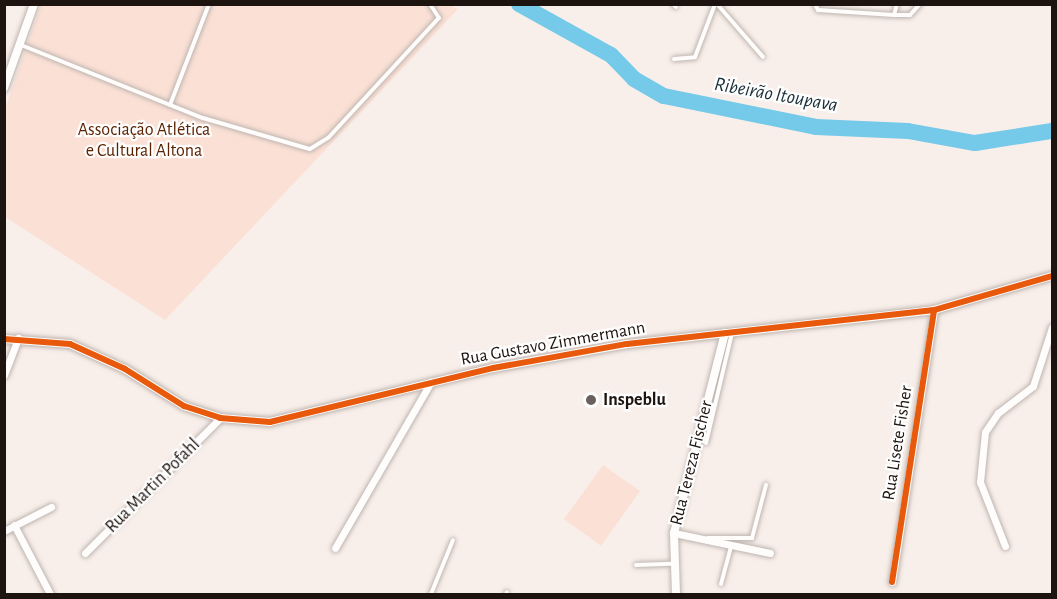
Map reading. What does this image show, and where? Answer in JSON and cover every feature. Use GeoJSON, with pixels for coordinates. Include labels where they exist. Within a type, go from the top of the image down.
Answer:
{"type":"FeatureCollection","features":[{"type":"Feature","properties":{"kind":"street"},"geometry":{"type":"LineString","coordinates":[[4,88],[34,4]]}},
{"type":"Feature","properties":{"kind":"street","name":"Rua Gustavo Zimmermann"},"geometry":{"type":"LineString","coordinates":[[4,339],[47,338],[97,354],[160,394],[220,418],[281,421],[431,382],[627,344],[934,310],[1053,276]]}},
{"type":"Feature","properties":{"kind":"street","name":"Rua Lisete Fisher"},"geometry":{"type":"LineString","coordinates":[[892,582],[934,310]]}},
{"type":"Feature","properties":{"kind":"street"},"geometry":{"type":"LineString","coordinates":[[1005,546],[980,482],[984,432],[998,413],[1033,386],[1053,327]]}},
{"type":"Feature","properties":{"kind":"street","name":"Rua Tereza Fischer"},"geometry":{"type":"LineString","coordinates":[[676,594],[671,564],[674,533],[729,333]]}},
{"type":"Feature","properties":{"kind":"street"},"geometry":{"type":"LineString","coordinates":[[4,375],[18,338]]}},
{"type":"Feature","properties":{"kind":"street"},"geometry":{"type":"LineString","coordinates":[[334,548],[431,382]]}},
{"type":"Feature","properties":{"kind":"street","name":"Rua Martin Pofahl"},"geometry":{"type":"LineString","coordinates":[[85,553],[220,418]]}},
{"type":"Feature","properties":{"kind":"street"},"geometry":{"type":"LineString","coordinates":[[4,531],[51,507]]}},
{"type":"Feature","properties":{"kind":"street"},"geometry":{"type":"LineString","coordinates":[[14,525],[50,594]]}},
{"type":"Feature","properties":{"kind":"street"},"geometry":{"type":"LineString","coordinates":[[674,533],[770,553]]}},
{"type":"Feature","properties":{"kind":"lane"},"geometry":{"type":"LineString","coordinates":[[170,105],[209,4]]}},
{"type":"Feature","properties":{"kind":"lane"},"geometry":{"type":"LineString","coordinates":[[20,45],[170,105],[310,149],[329,137],[440,18],[430,4]]}},
{"type":"Feature","properties":{"kind":"lane"},"geometry":{"type":"LineString","coordinates":[[674,59],[695,57],[716,4],[763,57]]}},
{"type":"Feature","properties":{"kind":"lane"},"geometry":{"type":"LineString","coordinates":[[815,4],[835,10],[894,15],[910,15],[920,4]]}},
{"type":"Feature","properties":{"kind":"lane"},"geometry":{"type":"LineString","coordinates":[[835,10],[836,4]]}},
{"type":"Feature","properties":{"kind":"lane"},"geometry":{"type":"LineString","coordinates":[[854,11],[855,4]]}},
{"type":"Feature","properties":{"kind":"lane"},"geometry":{"type":"LineString","coordinates":[[873,12],[875,4]]}},
{"type":"Feature","properties":{"kind":"lane"},"geometry":{"type":"LineString","coordinates":[[894,15],[897,4]]}},
{"type":"Feature","properties":{"kind":"lane"},"geometry":{"type":"LineString","coordinates":[[706,443],[729,333]]}},
{"type":"Feature","properties":{"kind":"lane"},"geometry":{"type":"LineString","coordinates":[[705,540],[752,538],[766,485]]}},
{"type":"Feature","properties":{"kind":"lane"},"geometry":{"type":"LineString","coordinates":[[431,594],[453,540]]}},
{"type":"Feature","properties":{"kind":"lane"},"geometry":{"type":"LineString","coordinates":[[721,584],[732,545]]}},
{"type":"Feature","properties":{"kind":"lane"},"geometry":{"type":"LineString","coordinates":[[636,565],[671,564]]}},
{"type":"Feature","properties":{"kind":"green space","name":"Associação Atlética e Cultural Altona"},"geometry":{"type":"Polygon","coordinates":[[[447,4],[458,9],[165,320],[5,217],[5,109],[41,5],[447,4]]]}},
{"type":"Feature","properties":{"kind":"green space"},"geometry":{"type":"Polygon","coordinates":[[[603,465],[640,491],[601,546],[564,519],[603,465]]]}},
{"type":"Feature","properties":{"kind":"waterway","name":"Ribeirão Itoupava"},"geometry":{"type":"LineString","coordinates":[[519,4],[611,55],[634,79],[664,96],[816,127],[908,131],[975,143],[1052,131]]}},
{"type":"Feature","properties":{"kind":"cycle path"},"geometry":{"type":"LineString","coordinates":[[4,339],[70,344],[125,369],[184,406],[220,418],[270,422],[493,368],[627,344],[934,310],[1052,276]]}},
{"type":"Feature","properties":{"kind":"cycle path"},"geometry":{"type":"LineString","coordinates":[[892,582],[934,310]]}},
{"type":"Feature","properties":{"kind":"place","name":"Inspeblu"},"geometry":{"type":"Point","coordinates":[591,400]}}]}
